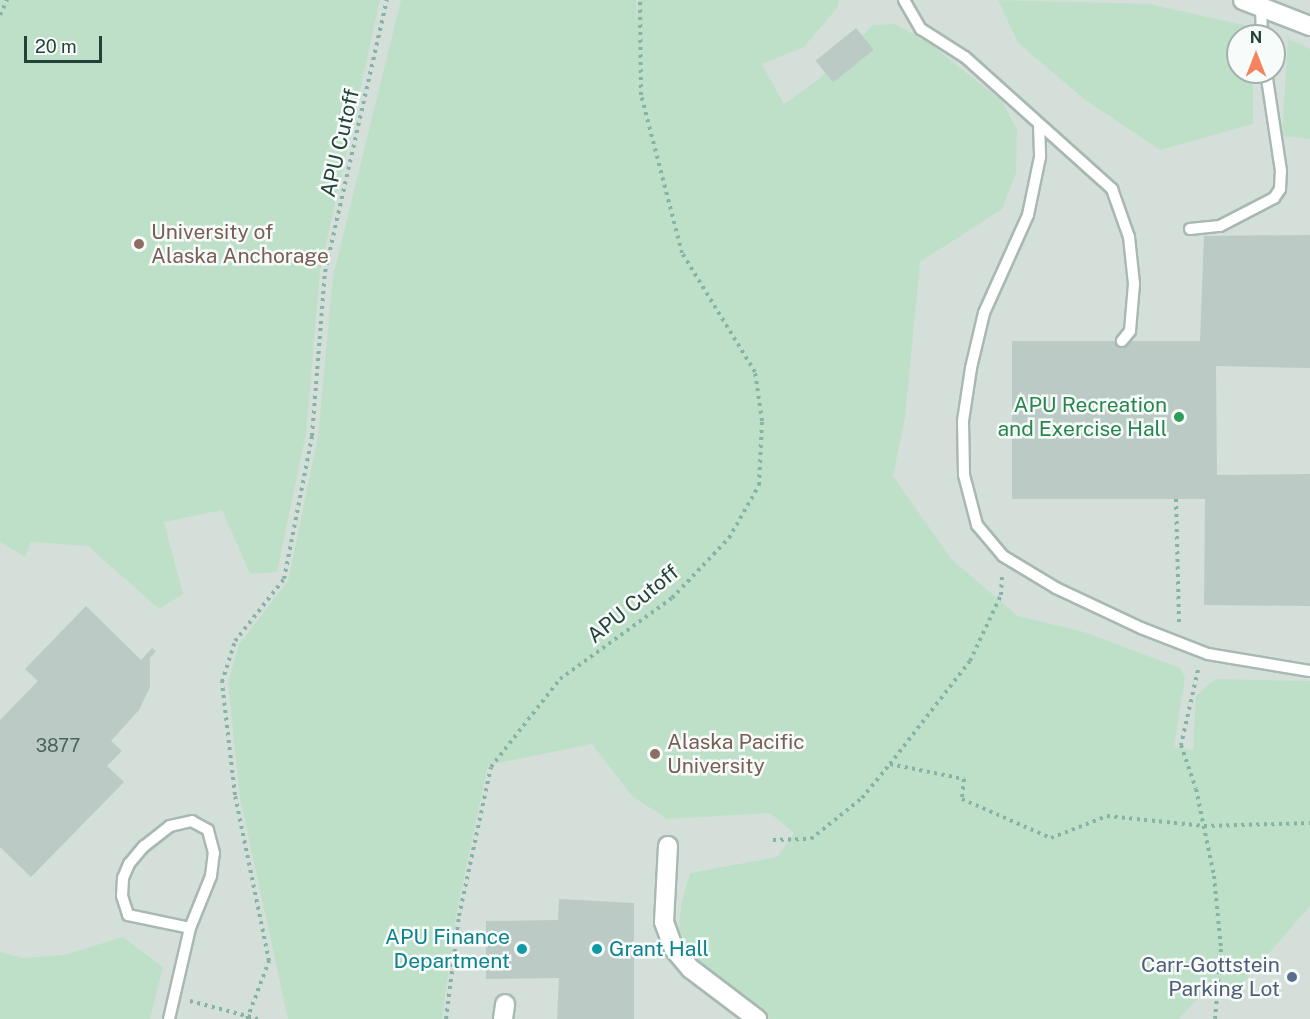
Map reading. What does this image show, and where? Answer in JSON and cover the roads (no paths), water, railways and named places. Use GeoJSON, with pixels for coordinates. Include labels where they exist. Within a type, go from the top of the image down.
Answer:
{"type":"FeatureCollection","features":[{"type":"Feature","properties":{"kind":"street"},"geometry":{"type":"LineString","coordinates":[[1243,0],[1310,26]]}},
{"type":"Feature","properties":{"kind":"street"},"geometry":{"type":"LineString","coordinates":[[668,846],[664,922],[674,950],[691,969],[757,1019]]}},
{"type":"Feature","properties":{"kind":"lane"},"geometry":{"type":"LineString","coordinates":[[904,0],[921,29],[965,57],[1112,189],[1129,237],[1134,284],[1130,331],[1122,341]]}},
{"type":"Feature","properties":{"kind":"lane"},"geometry":{"type":"LineString","coordinates":[[1262,8],[1262,24]]}},
{"type":"Feature","properties":{"kind":"lane"},"geometry":{"type":"LineString","coordinates":[[1190,229],[1220,226],[1261,206],[1280,189],[1281,171],[1268,84]]}},
{"type":"Feature","properties":{"kind":"lane"},"geometry":{"type":"LineString","coordinates":[[1039,125],[1040,158],[1028,215],[984,313],[963,421],[964,475],[977,525],[1003,556],[1056,588],[1179,643],[1250,663],[1310,671]]}},
{"type":"Feature","properties":{"kind":"lane"},"geometry":{"type":"LineString","coordinates":[[169,1019],[190,928],[212,876],[214,853],[208,830],[192,821],[170,826],[144,846],[129,864],[123,878],[122,896],[128,915],[190,928]]}},
{"type":"Feature","properties":{"kind":"place","name":"University of Alaska Anchorage"},"geometry":{"type":"Point","coordinates":[139,244]}},
{"type":"Feature","properties":{"kind":"place","name":"APU Recreation and Exercise Hall"},"geometry":{"type":"Point","coordinates":[1179,417]}},
{"type":"Feature","properties":{"kind":"place","name":"Alaska Pacific University"},"geometry":{"type":"Point","coordinates":[655,754]}},
{"type":"Feature","properties":{"kind":"place","name":"APU Finance Department"},"geometry":{"type":"Point","coordinates":[522,949]}},
{"type":"Feature","properties":{"kind":"place","name":"Grant Hall"},"geometry":{"type":"Point","coordinates":[597,949]}},
{"type":"Feature","properties":{"kind":"place","name":"Carr-Gottstein Parking Lot"},"geometry":{"type":"Point","coordinates":[1292,977]}}]}
